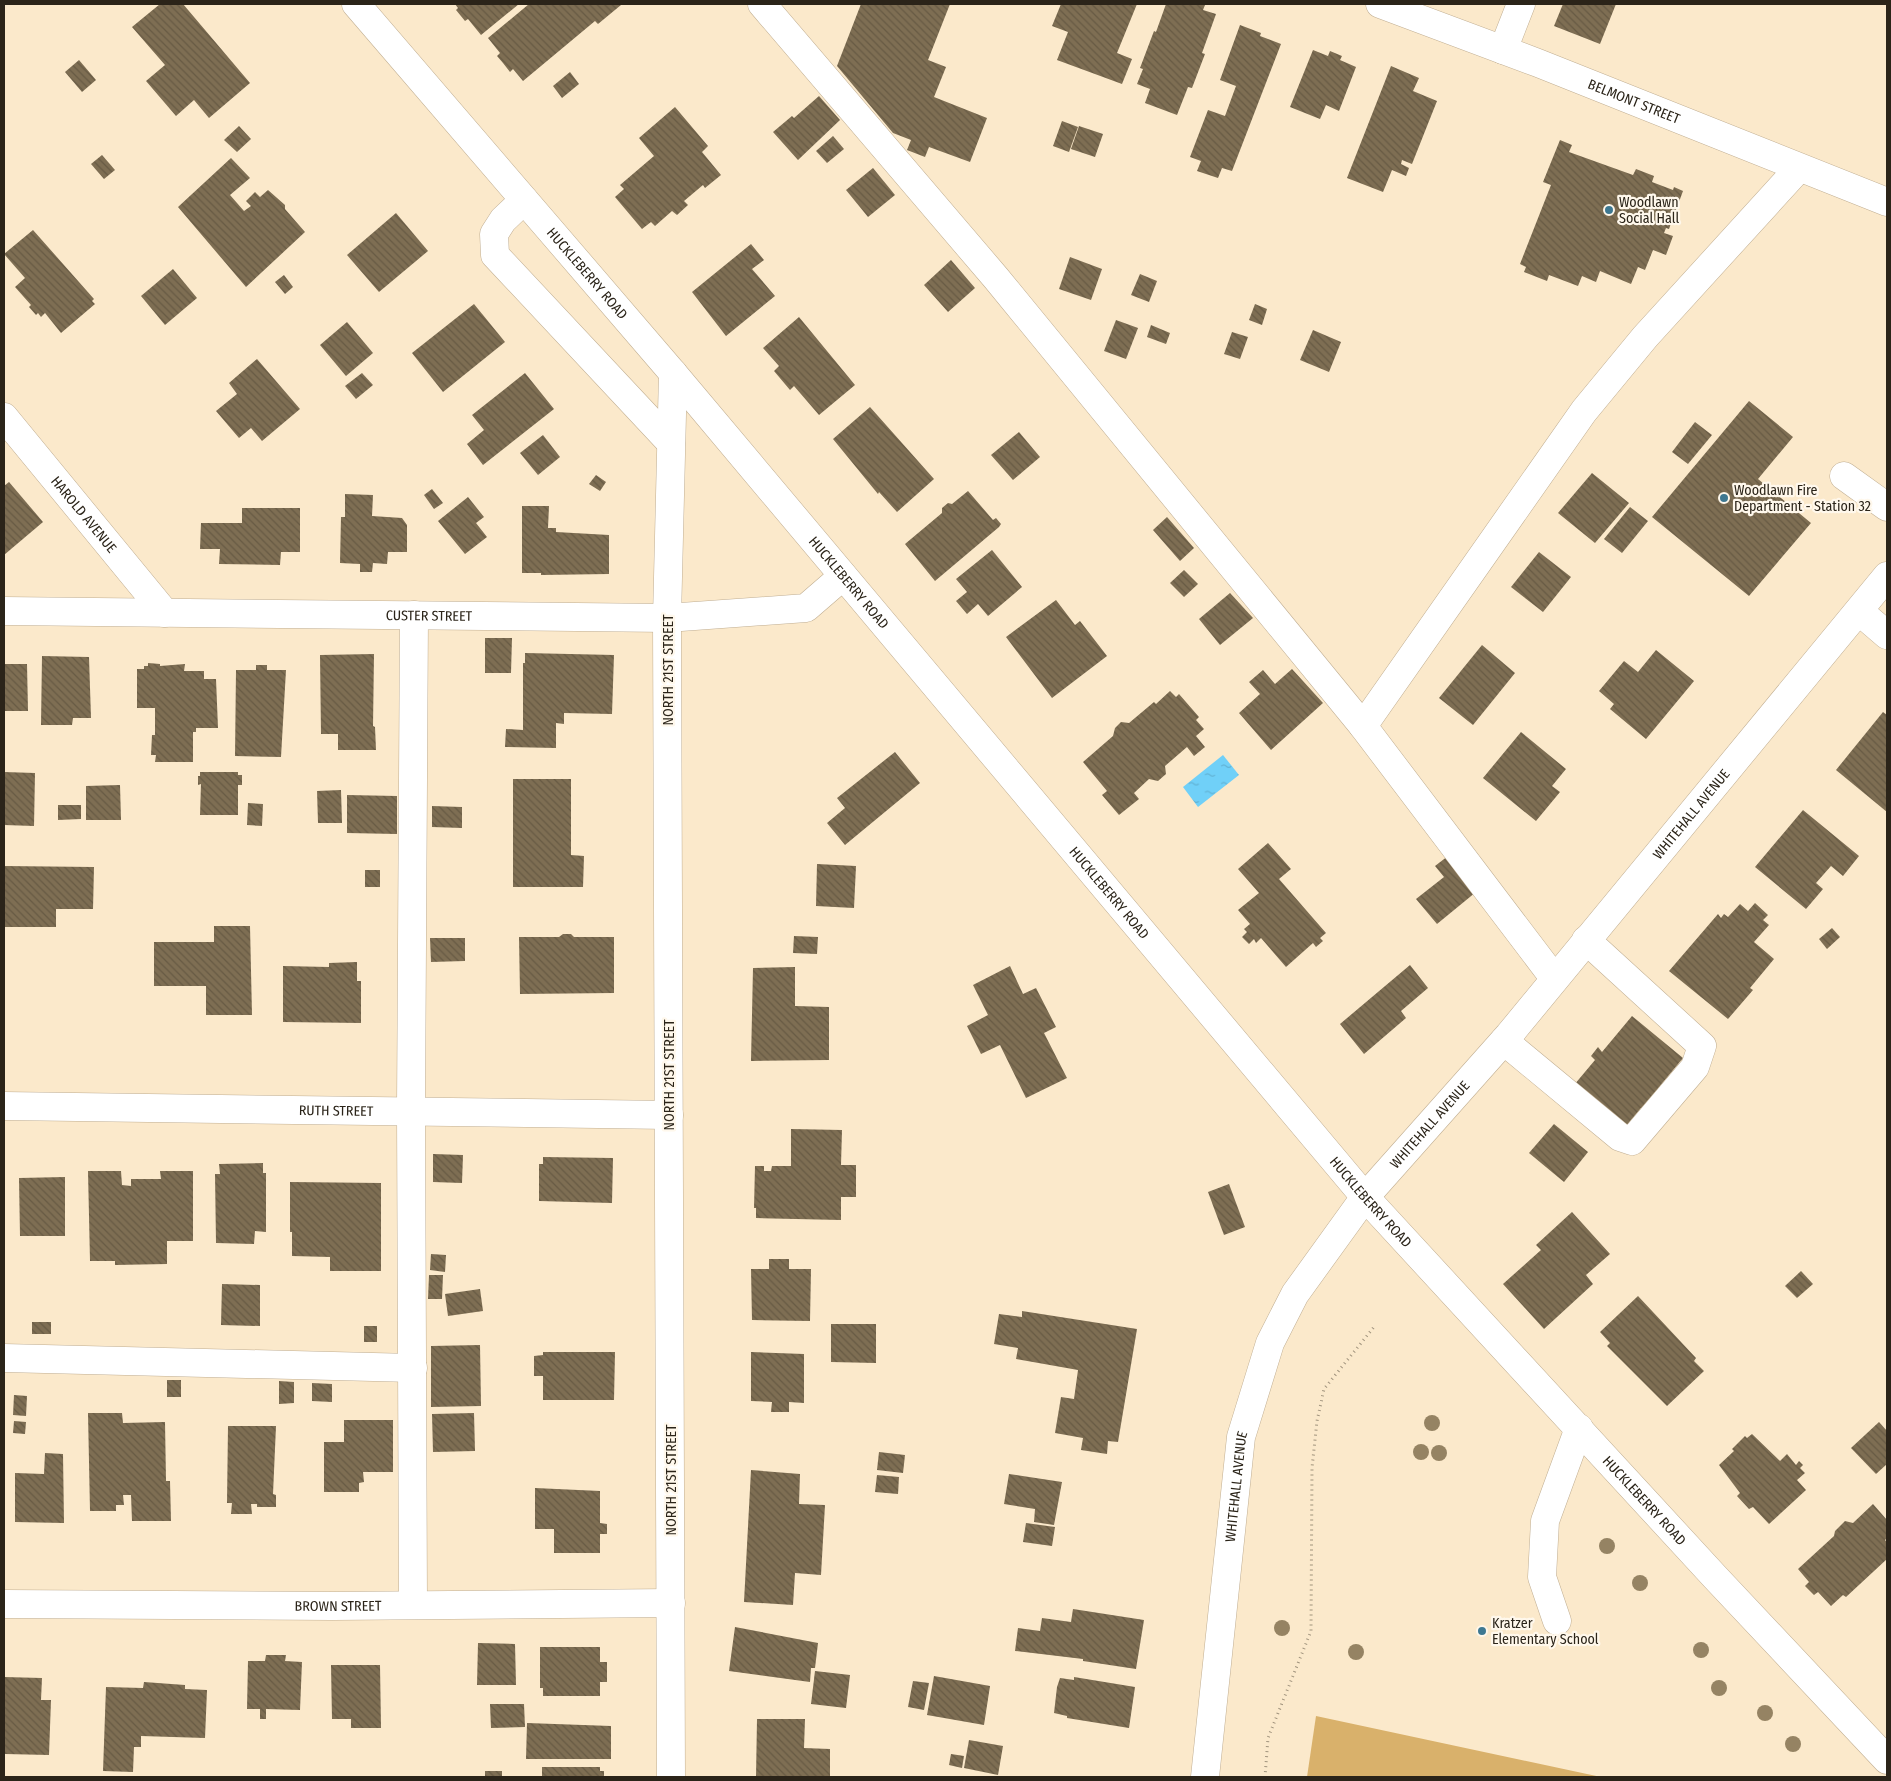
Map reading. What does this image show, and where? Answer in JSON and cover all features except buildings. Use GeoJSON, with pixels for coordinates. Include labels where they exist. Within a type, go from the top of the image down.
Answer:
{"type":"FeatureCollection","features":[{"type":"Feature","properties":{"kind":"street","name":"HUCKLEBERRY ROAD"},"geometry":{"type":"LineString","coordinates":[[356,4],[673,373],[1365,1197],[1715,1578],[1887,1760]]}},
{"type":"Feature","properties":{"kind":"street"},"geometry":{"type":"LineString","coordinates":[[762,4],[996,278],[1363,726],[1554,978]]}},
{"type":"Feature","properties":{"kind":"street","name":"BELMONT STREET"},"geometry":{"type":"LineString","coordinates":[[1380,4],[1503,50],[1887,202]]}},
{"type":"Feature","properties":{"kind":"street"},"geometry":{"type":"LineString","coordinates":[[1503,50],[1521,4]]}},
{"type":"Feature","properties":{"kind":"street"},"geometry":{"type":"LineString","coordinates":[[1363,726],[1584,411],[1645,337],[1799,168]]}},
{"type":"Feature","properties":{"kind":"street"},"geometry":{"type":"LineString","coordinates":[[524,200],[503,220],[494,234],[495,254],[671,443]]}},
{"type":"Feature","properties":{"kind":"street","name":"NORTH 21ST STREET"},"geometry":{"type":"LineString","coordinates":[[671,1777],[668,618],[673,373]]}},
{"type":"Feature","properties":{"kind":"street","name":"HAROLD AVENUE"},"geometry":{"type":"LineString","coordinates":[[4,417],[165,613]]}},
{"type":"Feature","properties":{"kind":"street"},"geometry":{"type":"LineString","coordinates":[[1844,476],[1887,507]]}},
{"type":"Feature","properties":{"kind":"street","name":"CUSTER STREET"},"geometry":{"type":"LineString","coordinates":[[4,611],[668,618],[806,608],[843,576]]}},
{"type":"Feature","properties":{"kind":"street","name":"WHITEHALL AVENUE"},"geometry":{"type":"LineString","coordinates":[[1206,1777],[1241,1437],[1270,1343],[1295,1294],[1365,1197],[1504,1041],[1887,576]]}},
{"type":"Feature","properties":{"kind":"street"},"geometry":{"type":"LineString","coordinates":[[1859,611],[1887,635]]}},
{"type":"Feature","properties":{"kind":"street"},"geometry":{"type":"LineString","coordinates":[[413,1604],[411,1110],[414,615]]}},
{"type":"Feature","properties":{"kind":"street"},"geometry":{"type":"LineString","coordinates":[[1504,1041],[1620,1137],[1632,1141],[1696,1067],[1702,1046],[1586,940]]}},
{"type":"Feature","properties":{"kind":"street","name":"RUTH STREET"},"geometry":{"type":"LineString","coordinates":[[4,1106],[670,1115]]}},
{"type":"Feature","properties":{"kind":"street"},"geometry":{"type":"LineString","coordinates":[[4,1358],[413,1368]]}},
{"type":"Feature","properties":{"kind":"street"},"geometry":{"type":"LineString","coordinates":[[1557,1621],[1542,1577],[1546,1521],[1579,1428]]}},
{"type":"Feature","properties":{"kind":"street","name":"BROWN STREET"},"geometry":{"type":"LineString","coordinates":[[4,1604],[323,1606],[671,1604]]}},
{"type":"Feature","properties":{"kind":"path"},"geometry":{"type":"LineString","coordinates":[[1265,1777],[1268,1738],[1311,1631],[1312,1468],[1324,1389],[1374,1327]]}},
{"type":"Feature","properties":{"kind":"shaded area"},"geometry":{"type":"Polygon","coordinates":[[[1316,1716],[1601,1777],[1307,1777],[1316,1716]]]}},
{"type":"Feature","properties":{"kind":"water"},"geometry":{"type":"Polygon","coordinates":[[[1223,755],[1239,775],[1198,807],[1183,787],[1223,755]]]}},
{"type":"Feature","properties":{"kind":"place","name":"Woodlawn Social Hall"},"geometry":{"type":"Point","coordinates":[1609,210]}},
{"type":"Feature","properties":{"kind":"place","name":"Woodlawn Fire Department - Station 32"},"geometry":{"type":"Point","coordinates":[1724,498]}},
{"type":"Feature","properties":{"kind":"place","name":"Kratzer Elementary School"},"geometry":{"type":"Point","coordinates":[1482,1631]}}]}
